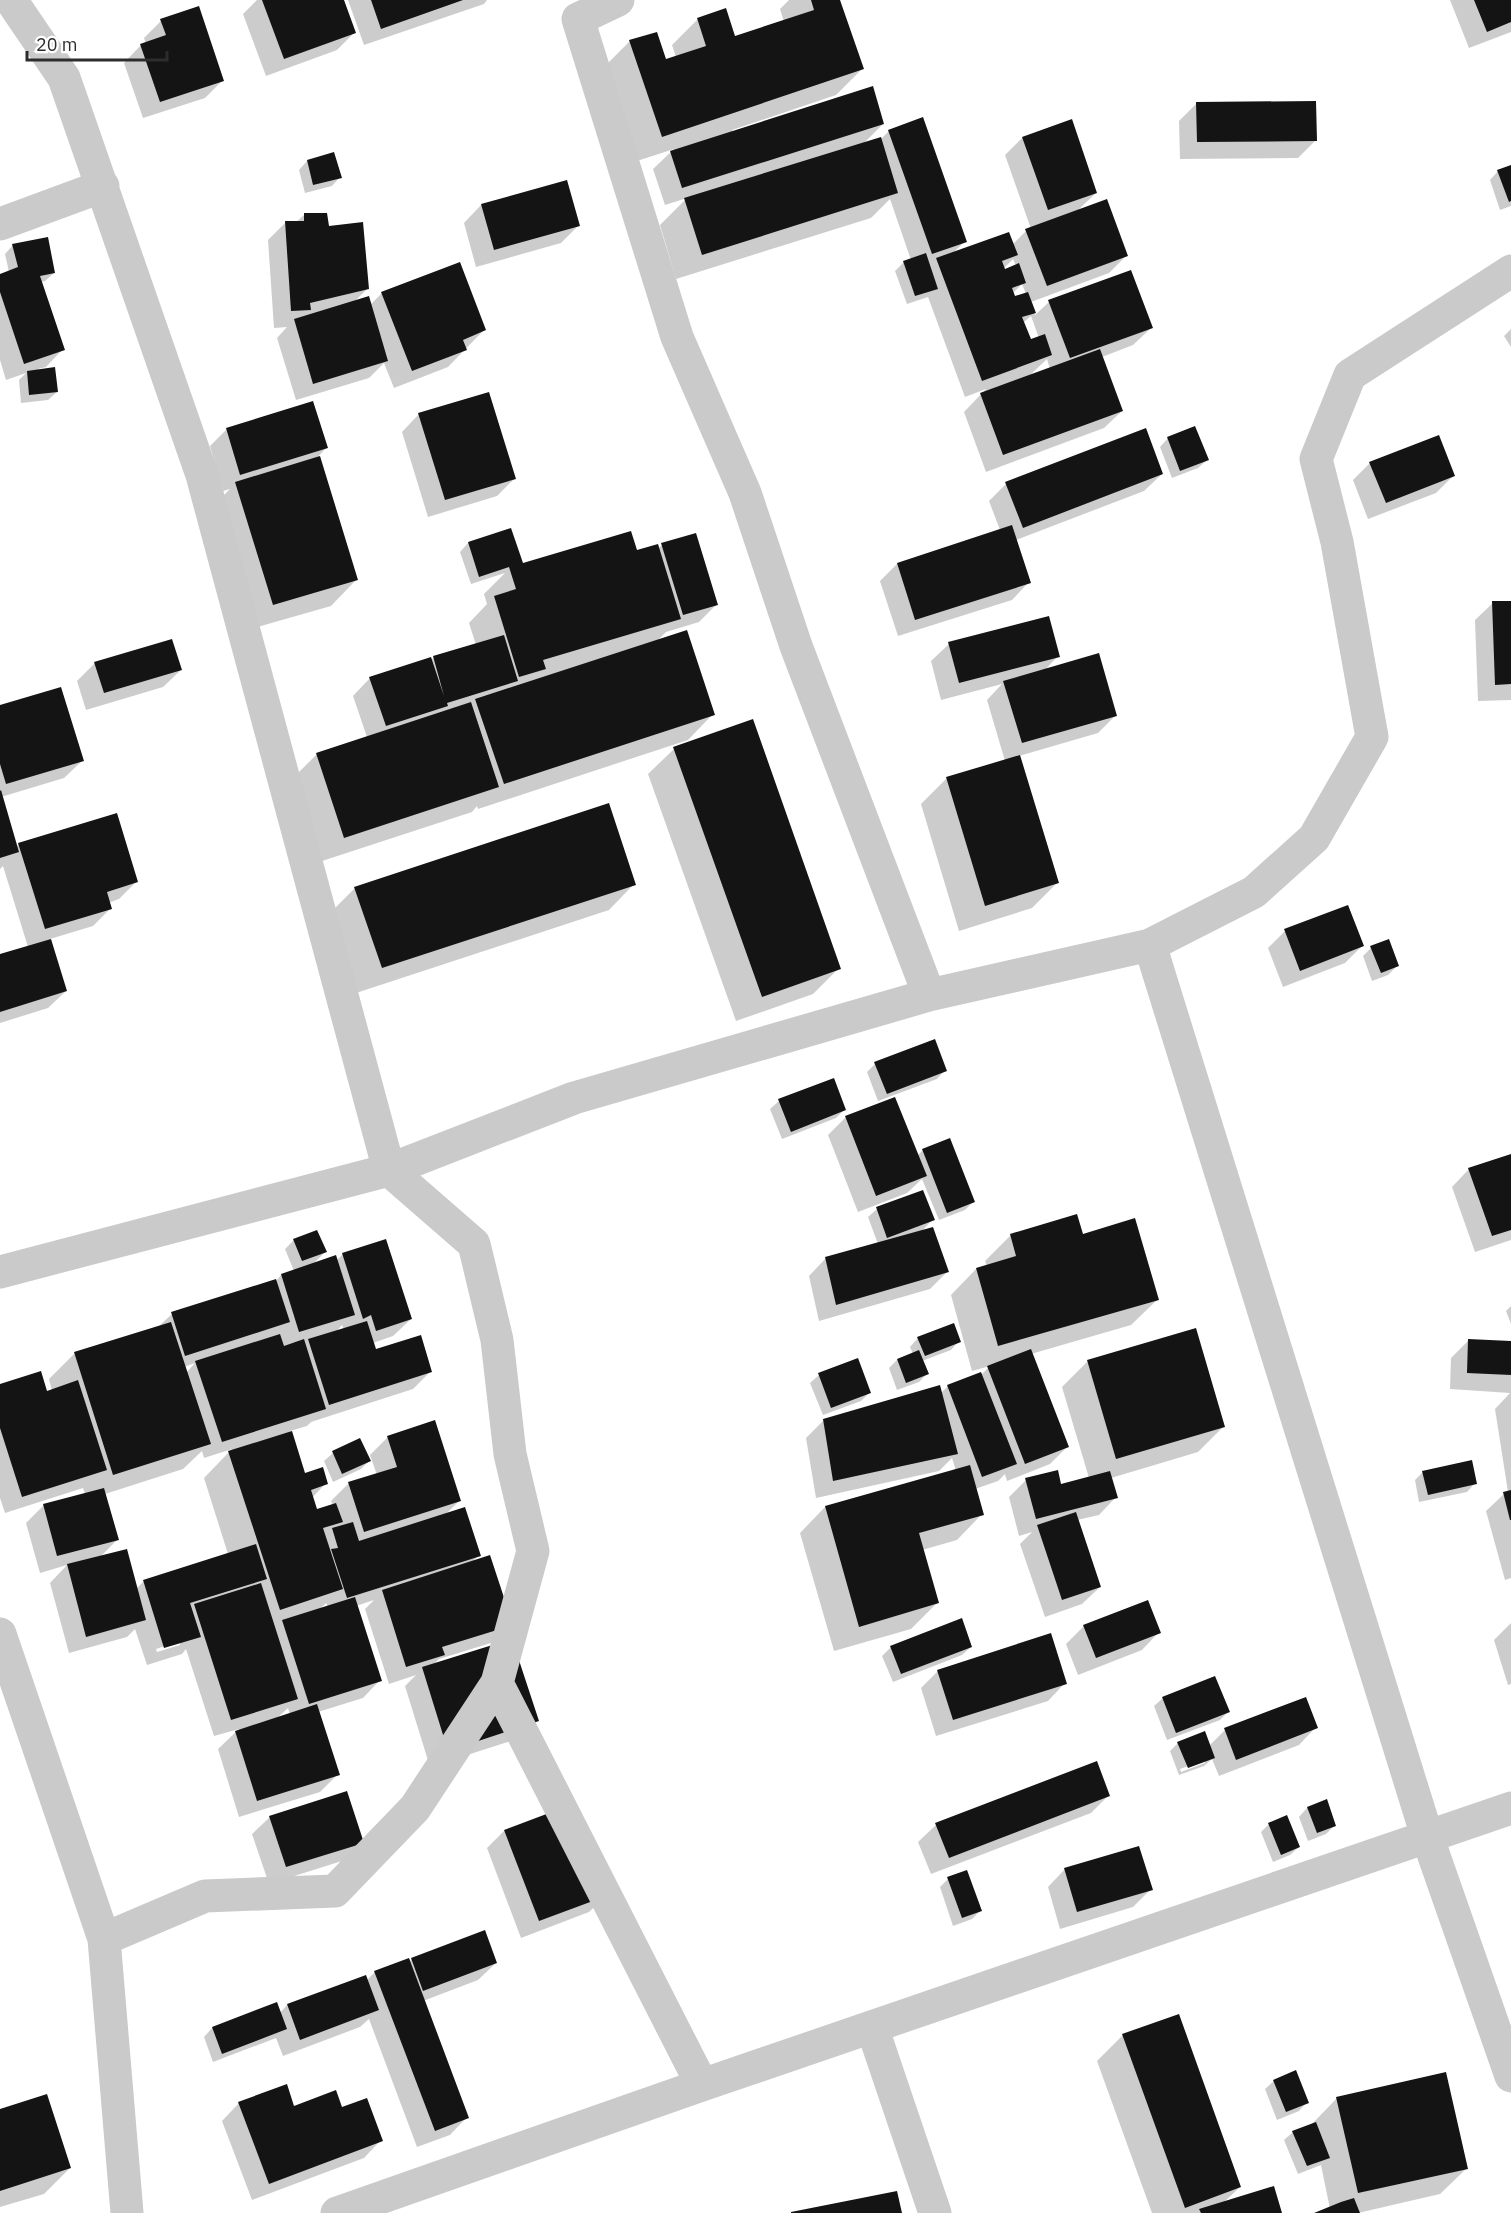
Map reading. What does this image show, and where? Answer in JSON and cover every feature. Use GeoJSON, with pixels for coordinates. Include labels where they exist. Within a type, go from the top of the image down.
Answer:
{"type":"FeatureCollection","features":[{"type":"Feature","properties":{"kind":"street"},"geometry":{"type":"LineString","coordinates":[[11,0],[64,78],[202,475],[389,1170],[474,1244],[497,1340],[510,1454],[533,1551],[497,1683],[415,1808],[335,1891],[205,1896],[104,1939]]}},
{"type":"Feature","properties":{"kind":"street"},"geometry":{"type":"LineString","coordinates":[[618,0],[578,19],[677,337],[745,493],[796,646],[929,995]]}},
{"type":"Feature","properties":{"kind":"street"},"geometry":{"type":"LineString","coordinates":[[0,224],[103,186]]}},
{"type":"Feature","properties":{"kind":"street"},"geometry":{"type":"LineString","coordinates":[[0,1272],[389,1170],[574,1098],[929,995],[1149,945],[1254,892],[1314,838],[1372,737],[1337,542],[1316,459],[1350,375],[1511,271]]}},
{"type":"Feature","properties":{"kind":"street"},"geometry":{"type":"LineString","coordinates":[[1149,945],[1427,1836],[1511,2076]]}},
{"type":"Feature","properties":{"kind":"street"},"geometry":{"type":"LineString","coordinates":[[0,1634],[104,1939],[127,2213]]}},
{"type":"Feature","properties":{"kind":"street"},"geometry":{"type":"LineString","coordinates":[[497,1683],[702,2085]]}},
{"type":"Feature","properties":{"kind":"street"},"geometry":{"type":"LineString","coordinates":[[337,2213],[412,2201],[702,2085],[1511,1808]]}},
{"type":"Feature","properties":{"kind":"street"},"geometry":{"type":"LineString","coordinates":[[872,2027],[935,2213]]}},
{"type":"Feature","properties":{"kind":"building"},"geometry":{"type":"Polygon","coordinates":[[[262,0],[344,0],[356,33],[284,59],[262,0]]]}},
{"type":"Feature","properties":{"kind":"building"},"geometry":{"type":"Polygon","coordinates":[[[371,0],[463,0],[381,29],[371,0]]]}},
{"type":"Feature","properties":{"kind":"building"},"geometry":{"type":"Polygon","coordinates":[[[811,0],[840,0],[864,69],[662,137],[629,40],[657,32],[666,59],[706,46],[697,18],[726,8],[735,36],[814,10],[811,0]]]}},
{"type":"Feature","properties":{"kind":"building"},"geometry":{"type":"Polygon","coordinates":[[[1474,0],[1511,0],[1511,22],[1487,32],[1474,0]]]}},
{"type":"Feature","properties":{"kind":"building"},"geometry":{"type":"Polygon","coordinates":[[[199,6],[224,81],[160,102],[140,44],[166,35],[160,19],[199,6]]]}},
{"type":"Feature","properties":{"kind":"building"},"geometry":{"type":"Polygon","coordinates":[[[873,86],[884,124],[682,188],[670,151],[873,86]]]}},
{"type":"Feature","properties":{"kind":"building"},"geometry":{"type":"Polygon","coordinates":[[[1316,101],[1317,141],[1197,142],[1196,102],[1316,101]]]}},
{"type":"Feature","properties":{"kind":"building"},"geometry":{"type":"Polygon","coordinates":[[[923,117],[967,242],[932,254],[888,130],[923,117]]]}},
{"type":"Feature","properties":{"kind":"building"},"geometry":{"type":"Polygon","coordinates":[[[1072,119],[1097,193],[1048,210],[1022,137],[1072,119]]]}},
{"type":"Feature","properties":{"kind":"building"},"geometry":{"type":"Polygon","coordinates":[[[881,137],[898,193],[702,255],[684,198],[881,137]]]}},
{"type":"Feature","properties":{"kind":"building"},"geometry":{"type":"Polygon","coordinates":[[[334,152],[342,178],[313,185],[307,160],[334,152]]]}},
{"type":"Feature","properties":{"kind":"building"},"geometry":{"type":"Polygon","coordinates":[[[1511,165],[1511,201],[1509,202],[1497,170],[1511,165]]]}},
{"type":"Feature","properties":{"kind":"building"},"geometry":{"type":"Polygon","coordinates":[[[567,180],[580,226],[494,250],[481,204],[567,180]]]}},
{"type":"Feature","properties":{"kind":"building"},"geometry":{"type":"Polygon","coordinates":[[[1107,199],[1128,256],[1047,286],[1025,229],[1107,199]]]}},
{"type":"Feature","properties":{"kind":"building"},"geometry":{"type":"Polygon","coordinates":[[[304,213],[327,213],[329,226],[363,222],[369,289],[310,303],[311,310],[291,311],[285,221],[304,221],[304,213]]]}},
{"type":"Feature","properties":{"kind":"building"},"geometry":{"type":"Polygon","coordinates":[[[1009,232],[1018,255],[1002,261],[1005,269],[1019,263],[1026,283],[1012,288],[1015,296],[1028,292],[1036,313],[1022,317],[1031,339],[1045,334],[1052,355],[982,381],[936,258],[1009,232]]]}},
{"type":"Feature","properties":{"kind":"building"},"geometry":{"type":"Polygon","coordinates":[[[48,237],[55,273],[40,276],[65,350],[24,364],[0,292],[0,274],[18,267],[12,244],[48,237]]]}},
{"type":"Feature","properties":{"kind":"building"},"geometry":{"type":"Polygon","coordinates":[[[926,253],[938,289],[915,296],[903,261],[926,253]]]}},
{"type":"Feature","properties":{"kind":"building"},"geometry":{"type":"Polygon","coordinates":[[[460,262],[486,330],[463,340],[467,350],[412,371],[381,292],[460,262]]]}},
{"type":"Feature","properties":{"kind":"building"},"geometry":{"type":"Polygon","coordinates":[[[1131,270],[1153,328],[1070,358],[1048,300],[1131,270]]]}},
{"type":"Feature","properties":{"kind":"building"},"geometry":{"type":"Polygon","coordinates":[[[369,296],[388,361],[313,384],[294,319],[369,296]]]}},
{"type":"Feature","properties":{"kind":"building"},"geometry":{"type":"Polygon","coordinates":[[[1100,349],[1123,411],[1003,455],[980,393],[1100,349]]]}},
{"type":"Feature","properties":{"kind":"building"},"geometry":{"type":"Polygon","coordinates":[[[55,367],[58,392],[29,395],[27,371],[55,367]]]}},
{"type":"Feature","properties":{"kind":"building"},"geometry":{"type":"Polygon","coordinates":[[[489,392],[516,479],[445,500],[418,413],[489,392]]]}},
{"type":"Feature","properties":{"kind":"building"},"geometry":{"type":"Polygon","coordinates":[[[313,401],[328,448],[240,475],[226,428],[313,401]]]}},
{"type":"Feature","properties":{"kind":"building"},"geometry":{"type":"Polygon","coordinates":[[[1195,426],[1209,460],[1180,471],[1167,437],[1195,426]]]}},
{"type":"Feature","properties":{"kind":"building"},"geometry":{"type":"Polygon","coordinates":[[[1146,428],[1163,474],[1023,528],[1005,482],[1146,428]]]}},
{"type":"Feature","properties":{"kind":"building"},"geometry":{"type":"Polygon","coordinates":[[[1439,435],[1455,476],[1386,503],[1369,462],[1439,435]]]}},
{"type":"Feature","properties":{"kind":"building"},"geometry":{"type":"Polygon","coordinates":[[[320,456],[358,580],[273,605],[235,482],[320,456]]]}},
{"type":"Feature","properties":{"kind":"building"},"geometry":{"type":"Polygon","coordinates":[[[1012,525],[1031,583],[915,620],[897,563],[1012,525]]]}},
{"type":"Feature","properties":{"kind":"building"},"geometry":{"type":"Polygon","coordinates":[[[511,528],[523,563],[631,531],[637,550],[658,544],[681,619],[543,660],[546,669],[519,677],[494,596],[516,589],[509,567],[479,577],[468,542],[511,528]]]}},
{"type":"Feature","properties":{"kind":"building"},"geometry":{"type":"Polygon","coordinates":[[[696,533],[718,605],[683,615],[661,543],[696,533]]]}},
{"type":"Feature","properties":{"kind":"building"},"geometry":{"type":"Polygon","coordinates":[[[1492,601],[1511,601],[1511,684],[1495,685],[1492,601]]]}},
{"type":"Feature","properties":{"kind":"building"},"geometry":{"type":"Polygon","coordinates":[[[1049,616],[1060,657],[959,683],[948,642],[1049,616]]]}},
{"type":"Feature","properties":{"kind":"building"},"geometry":{"type":"Polygon","coordinates":[[[687,630],[715,715],[504,784],[475,699],[687,630]]]}},
{"type":"Feature","properties":{"kind":"building"},"geometry":{"type":"Polygon","coordinates":[[[504,635],[518,681],[447,703],[448,706],[386,726],[369,677],[431,657],[444,696],[433,656],[504,635]]]}},
{"type":"Feature","properties":{"kind":"building"},"geometry":{"type":"Polygon","coordinates":[[[172,639],[182,670],[104,693],[94,662],[172,639]]]}},
{"type":"Feature","properties":{"kind":"building"},"geometry":{"type":"Polygon","coordinates":[[[1099,653],[1117,716],[1022,743],[1003,681],[1099,653]]]}},
{"type":"Feature","properties":{"kind":"building"},"geometry":{"type":"Polygon","coordinates":[[[61,687],[84,761],[6,784],[0,764],[0,705],[61,687]]]}},
{"type":"Feature","properties":{"kind":"building"},"geometry":{"type":"Polygon","coordinates":[[[471,702],[499,787],[344,838],[316,753],[471,702]]]}},
{"type":"Feature","properties":{"kind":"building"},"geometry":{"type":"Polygon","coordinates":[[[753,719],[841,969],[762,997],[673,747],[753,719]]]}},
{"type":"Feature","properties":{"kind":"building"},"geometry":{"type":"Polygon","coordinates":[[[1020,755],[1059,883],[985,906],[946,777],[1020,755]]]}},
{"type":"Feature","properties":{"kind":"building"},"geometry":{"type":"Polygon","coordinates":[[[0,791],[19,852],[0,858],[0,791]]]}},
{"type":"Feature","properties":{"kind":"building"},"geometry":{"type":"Polygon","coordinates":[[[609,803],[636,885],[382,968],[354,887],[609,803]]]}},
{"type":"Feature","properties":{"kind":"building"},"geometry":{"type":"Polygon","coordinates":[[[117,813],[138,882],[107,892],[112,909],[45,929],[18,843],[117,813]]]}},
{"type":"Feature","properties":{"kind":"building"},"geometry":{"type":"Polygon","coordinates":[[[1348,905],[1364,946],[1300,971],[1284,929],[1348,905]]]}},
{"type":"Feature","properties":{"kind":"building"},"geometry":{"type":"Polygon","coordinates":[[[51,939],[67,991],[0,1012],[0,954],[51,939]]]}},
{"type":"Feature","properties":{"kind":"building"},"geometry":{"type":"Polygon","coordinates":[[[1389,939],[1399,966],[1381,973],[1370,946],[1389,939]]]}},
{"type":"Feature","properties":{"kind":"building"},"geometry":{"type":"Polygon","coordinates":[[[935,1039],[947,1071],[887,1094],[874,1062],[935,1039]]]}},
{"type":"Feature","properties":{"kind":"building"},"geometry":{"type":"Polygon","coordinates":[[[834,1078],[846,1110],[791,1132],[778,1099],[834,1078]]]}},
{"type":"Feature","properties":{"kind":"building"},"geometry":{"type":"Polygon","coordinates":[[[895,1097],[927,1176],[876,1196],[845,1116],[895,1097]]]}},
{"type":"Feature","properties":{"kind":"building"},"geometry":{"type":"Polygon","coordinates":[[[950,1138],[975,1202],[947,1213],[922,1149],[950,1138]]]}},
{"type":"Feature","properties":{"kind":"building"},"geometry":{"type":"Polygon","coordinates":[[[1511,1154],[1511,1230],[1492,1236],[1468,1168],[1511,1154]]]}},
{"type":"Feature","properties":{"kind":"building"},"geometry":{"type":"Polygon","coordinates":[[[923,1190],[935,1220],[887,1238],[876,1207],[923,1190]]]}},
{"type":"Feature","properties":{"kind":"building"},"geometry":{"type":"Polygon","coordinates":[[[1077,1214],[1083,1234],[1135,1218],[1159,1300],[998,1346],[976,1268],[1016,1256],[1010,1234],[1077,1214]]]}},
{"type":"Feature","properties":{"kind":"building"},"geometry":{"type":"Polygon","coordinates":[[[933,1227],[949,1272],[836,1305],[825,1257],[933,1227]]]}},
{"type":"Feature","properties":{"kind":"building"},"geometry":{"type":"Polygon","coordinates":[[[317,1230],[327,1252],[302,1261],[293,1239],[317,1230]]]}},
{"type":"Feature","properties":{"kind":"building"},"geometry":{"type":"Polygon","coordinates":[[[386,1239],[412,1319],[376,1331],[371,1315],[363,1319],[342,1253],[386,1239]]]}},
{"type":"Feature","properties":{"kind":"building"},"geometry":{"type":"Polygon","coordinates":[[[336,1255],[355,1315],[299,1332],[281,1274],[336,1255]]]}},
{"type":"Feature","properties":{"kind":"building"},"geometry":{"type":"Polygon","coordinates":[[[276,1279],[290,1322],[185,1356],[171,1312],[276,1279]]]}},
{"type":"Feature","properties":{"kind":"building"},"geometry":{"type":"Polygon","coordinates":[[[367,1321],[376,1349],[421,1335],[432,1372],[329,1405],[308,1339],[367,1321]]]}},
{"type":"Feature","properties":{"kind":"building"},"geometry":{"type":"Polygon","coordinates":[[[171,1322],[211,1444],[113,1475],[74,1352],[171,1322]]]}},
{"type":"Feature","properties":{"kind":"building"},"geometry":{"type":"Polygon","coordinates":[[[954,1323],[961,1342],[925,1356],[917,1337],[954,1323]]]}},
{"type":"Feature","properties":{"kind":"building"},"geometry":{"type":"Polygon","coordinates":[[[1196,1328],[1225,1427],[1116,1459],[1087,1360],[1196,1328]]]}},
{"type":"Feature","properties":{"kind":"building"},"geometry":{"type":"Polygon","coordinates":[[[280,1334],[284,1346],[304,1339],[326,1409],[222,1442],[195,1361],[280,1334]]]}},
{"type":"Feature","properties":{"kind":"building"},"geometry":{"type":"Polygon","coordinates":[[[1468,1339],[1511,1341],[1511,1375],[1467,1373],[1468,1339]]]}},
{"type":"Feature","properties":{"kind":"building"},"geometry":{"type":"Polygon","coordinates":[[[1031,1349],[1069,1447],[1025,1464],[987,1366],[1031,1349]]]}},
{"type":"Feature","properties":{"kind":"building"},"geometry":{"type":"Polygon","coordinates":[[[919,1350],[929,1374],[906,1383],[897,1359],[919,1350]]]}},
{"type":"Feature","properties":{"kind":"building"},"geometry":{"type":"Polygon","coordinates":[[[858,1358],[871,1393],[831,1408],[818,1373],[858,1358]]]}},
{"type":"Feature","properties":{"kind":"building"},"geometry":{"type":"Polygon","coordinates":[[[41,1371],[47,1391],[78,1380],[107,1470],[22,1497],[0,1428],[0,1384],[41,1371]]]}},
{"type":"Feature","properties":{"kind":"building"},"geometry":{"type":"Polygon","coordinates":[[[981,1372],[1017,1464],[982,1477],[947,1385],[981,1372]]]}},
{"type":"Feature","properties":{"kind":"building"},"geometry":{"type":"Polygon","coordinates":[[[940,1385],[958,1454],[833,1481],[823,1419],[940,1385]]]}},
{"type":"Feature","properties":{"kind":"building"},"geometry":{"type":"Polygon","coordinates":[[[435,1420],[461,1501],[364,1532],[348,1482],[397,1467],[387,1436],[435,1420]]]}},
{"type":"Feature","properties":{"kind":"building"},"geometry":{"type":"Polygon","coordinates":[[[292,1431],[305,1473],[323,1467],[328,1484],[311,1490],[317,1509],[336,1503],[343,1522],[323,1528],[343,1589],[280,1610],[228,1451],[292,1431]]]}},
{"type":"Feature","properties":{"kind":"building"},"geometry":{"type":"Polygon","coordinates":[[[360,1438],[371,1461],[342,1474],[332,1451],[360,1438]]]}},
{"type":"Feature","properties":{"kind":"building"},"geometry":{"type":"Polygon","coordinates":[[[1472,1460],[1477,1484],[1428,1495],[1422,1471],[1472,1460]]]}},
{"type":"Feature","properties":{"kind":"building"},"geometry":{"type":"Polygon","coordinates":[[[970,1465],[984,1515],[919,1533],[939,1603],[859,1627],[825,1506],[970,1465]]]}},
{"type":"Feature","properties":{"kind":"building"},"geometry":{"type":"Polygon","coordinates":[[[1058,1470],[1061,1484],[1110,1471],[1118,1498],[1036,1519],[1025,1478],[1058,1470]]]}},
{"type":"Feature","properties":{"kind":"building"},"geometry":{"type":"Polygon","coordinates":[[[104,1488],[119,1540],[57,1556],[43,1504],[104,1488]]]}},
{"type":"Feature","properties":{"kind":"building"},"geometry":{"type":"Polygon","coordinates":[[[1511,1490],[1511,1520],[1510,1520],[1503,1492],[1511,1490]]]}},
{"type":"Feature","properties":{"kind":"building"},"geometry":{"type":"Polygon","coordinates":[[[465,1507],[481,1556],[347,1598],[331,1549],[338,1548],[332,1528],[353,1522],[359,1541],[465,1507]]]}},
{"type":"Feature","properties":{"kind":"building"},"geometry":{"type":"Polygon","coordinates":[[[1076,1512],[1101,1587],[1062,1600],[1037,1525],[1076,1512]]]}},
{"type":"Feature","properties":{"kind":"building"},"geometry":{"type":"Polygon","coordinates":[[[256,1544],[267,1579],[190,1603],[201,1637],[164,1648],[143,1580],[256,1544]]]}},
{"type":"Feature","properties":{"kind":"building"},"geometry":{"type":"Polygon","coordinates":[[[127,1549],[146,1620],[86,1637],[67,1564],[127,1549]]]}},
{"type":"Feature","properties":{"kind":"building"},"geometry":{"type":"Polygon","coordinates":[[[490,1555],[513,1625],[442,1647],[445,1655],[406,1667],[382,1590],[490,1555]]]}},
{"type":"Feature","properties":{"kind":"building"},"geometry":{"type":"Polygon","coordinates":[[[261,1583],[298,1699],[231,1720],[194,1604],[261,1583]]]}},
{"type":"Feature","properties":{"kind":"building"},"geometry":{"type":"Polygon","coordinates":[[[355,1597],[382,1681],[309,1704],[282,1620],[355,1597]]]}},
{"type":"Feature","properties":{"kind":"building"},"geometry":{"type":"Polygon","coordinates":[[[1148,1600],[1161,1633],[1096,1658],[1083,1625],[1148,1600]]]}},
{"type":"Feature","properties":{"kind":"building"},"geometry":{"type":"Polygon","coordinates":[[[962,1618],[972,1647],[901,1674],[890,1646],[962,1618]]]}},
{"type":"Feature","properties":{"kind":"building"},"geometry":{"type":"Polygon","coordinates":[[[1051,1633],[1067,1684],[953,1720],[937,1670],[1051,1633]]]}},
{"type":"Feature","properties":{"kind":"building"},"geometry":{"type":"Polygon","coordinates":[[[512,1639],[539,1721],[448,1751],[422,1667],[512,1639]]]}},
{"type":"Feature","properties":{"kind":"building"},"geometry":{"type":"Polygon","coordinates":[[[1215,1676],[1230,1712],[1176,1733],[1162,1697],[1215,1676]]]}},
{"type":"Feature","properties":{"kind":"building"},"geometry":{"type":"Polygon","coordinates":[[[1306,1697],[1318,1728],[1236,1760],[1224,1728],[1306,1697]]]}},
{"type":"Feature","properties":{"kind":"building"},"geometry":{"type":"Polygon","coordinates":[[[317,1704],[340,1775],[257,1801],[235,1731],[317,1704]]]}},
{"type":"Feature","properties":{"kind":"building"},"geometry":{"type":"Polygon","coordinates":[[[1205,1731],[1215,1758],[1188,1768],[1177,1742],[1205,1731]]]}},
{"type":"Feature","properties":{"kind":"building"},"geometry":{"type":"Polygon","coordinates":[[[1097,1761],[1110,1796],[949,1858],[935,1823],[1097,1761]]]}},
{"type":"Feature","properties":{"kind":"building"},"geometry":{"type":"Polygon","coordinates":[[[347,1791],[364,1843],[286,1867],[269,1816],[347,1791]]]}},
{"type":"Feature","properties":{"kind":"building"},"geometry":{"type":"Polygon","coordinates":[[[1327,1799],[1336,1826],[1317,1833],[1307,1807],[1327,1799]]]}},
{"type":"Feature","properties":{"kind":"building"},"geometry":{"type":"Polygon","coordinates":[[[573,1804],[609,1895],[539,1921],[504,1830],[573,1804]]]}},
{"type":"Feature","properties":{"kind":"building"},"geometry":{"type":"Polygon","coordinates":[[[1287,1815],[1300,1847],[1281,1855],[1268,1823],[1287,1815]]]}},
{"type":"Feature","properties":{"kind":"building"},"geometry":{"type":"Polygon","coordinates":[[[1139,1846],[1153,1890],[1077,1912],[1064,1868],[1139,1846]]]}},
{"type":"Feature","properties":{"kind":"building"},"geometry":{"type":"Polygon","coordinates":[[[967,1870],[982,1911],[962,1918],[947,1877],[967,1870]]]}},
{"type":"Feature","properties":{"kind":"building"},"geometry":{"type":"Polygon","coordinates":[[[485,1930],[497,1963],[423,1991],[411,1958],[485,1930]]]}},
{"type":"Feature","properties":{"kind":"building"},"geometry":{"type":"Polygon","coordinates":[[[409,1958],[469,2118],[435,2131],[374,1971],[409,1958]]]}},
{"type":"Feature","properties":{"kind":"building"},"geometry":{"type":"Polygon","coordinates":[[[366,1975],[379,2010],[300,2040],[287,2004],[366,1975]]]}},
{"type":"Feature","properties":{"kind":"building"},"geometry":{"type":"Polygon","coordinates":[[[277,2002],[287,2029],[222,2054],[212,2027],[277,2002]]]}},
{"type":"Feature","properties":{"kind":"building"},"geometry":{"type":"Polygon","coordinates":[[[1179,2014],[1241,2187],[1185,2208],[1122,2034],[1179,2014]]]}},
{"type":"Feature","properties":{"kind":"building"},"geometry":{"type":"Polygon","coordinates":[[[1296,2070],[1309,2103],[1286,2112],[1273,2080],[1296,2070]]]}},
{"type":"Feature","properties":{"kind":"building"},"geometry":{"type":"Polygon","coordinates":[[[1446,2072],[1468,2169],[1358,2193],[1336,2097],[1446,2072]]]}},
{"type":"Feature","properties":{"kind":"building"},"geometry":{"type":"Polygon","coordinates":[[[287,2084],[294,2106],[336,2090],[342,2107],[367,2098],[383,2141],[269,2184],[238,2102],[287,2084]]]}},
{"type":"Feature","properties":{"kind":"building"},"geometry":{"type":"Polygon","coordinates":[[[47,2094],[71,2168],[0,2191],[0,2109],[47,2094]]]}},
{"type":"Feature","properties":{"kind":"building"},"geometry":{"type":"Polygon","coordinates":[[[1316,2122],[1330,2158],[1307,2166],[1292,2131],[1316,2122]]]}},
{"type":"Feature","properties":{"kind":"building"},"geometry":{"type":"Polygon","coordinates":[[[1274,2186],[1282,2213],[1201,2213],[1199,2209],[1274,2186]]]}},
{"type":"Feature","properties":{"kind":"building"},"geometry":{"type":"Polygon","coordinates":[[[897,2191],[902,2213],[791,2213],[791,2212],[897,2191]]]}},
{"type":"Feature","properties":{"kind":"building"},"geometry":{"type":"Polygon","coordinates":[[[1354,2198],[1360,2213],[1314,2213],[1341,2202],[1354,2198]]]}}]}
